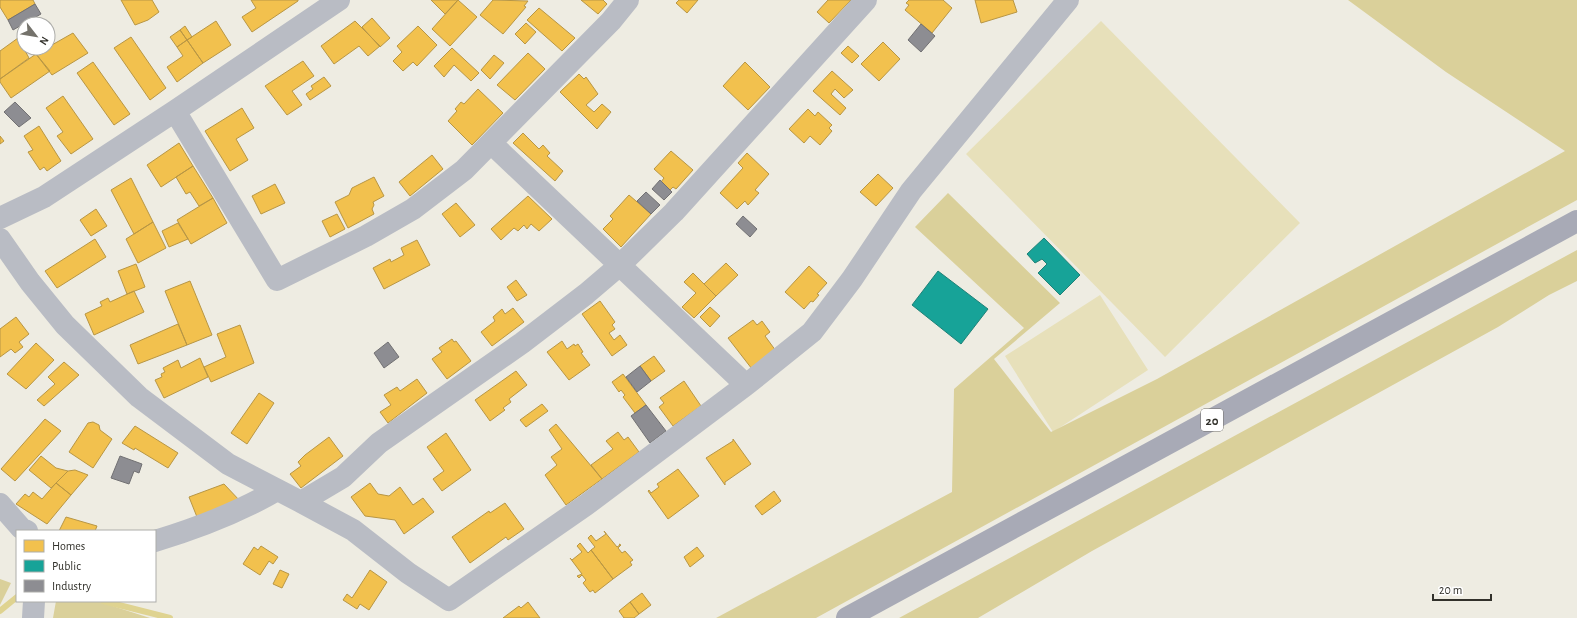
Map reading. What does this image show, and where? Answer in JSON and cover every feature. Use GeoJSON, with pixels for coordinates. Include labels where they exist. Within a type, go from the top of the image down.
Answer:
{"type":"FeatureCollection","features":[{"type":"Feature","properties":{"kind":"main road","name":"20"},"geometry":{"type":"LineString","coordinates":[[847,618],[1577,221]]}},
{"type":"Feature","properties":{"kind":"street"},"geometry":{"type":"LineString","coordinates":[[0,218],[44,197],[176,111],[314,7],[339,0]]}},
{"type":"Feature","properties":{"kind":"street"},"geometry":{"type":"LineString","coordinates":[[176,111],[277,280],[366,236],[413,209],[464,170],[610,21],[628,0]]}},
{"type":"Feature","properties":{"kind":"street"},"geometry":{"type":"LineString","coordinates":[[301,502],[343,477],[379,443],[522,343],[586,294],[620,265],[674,212],[866,0]]}},
{"type":"Feature","properties":{"kind":"street"},"geometry":{"type":"LineString","coordinates":[[0,239],[30,282],[65,325],[139,397],[228,464],[353,530],[408,573],[449,600],[586,505],[746,385],[812,332],[852,279],[911,192],[1068,0]]}},
{"type":"Feature","properties":{"kind":"street"},"geometry":{"type":"LineString","coordinates":[[491,143],[746,385]]}},
{"type":"Feature","properties":{"kind":"street"},"geometry":{"type":"LineString","coordinates":[[156,541],[199,528],[252,505],[277,490]]}},
{"type":"Feature","properties":{"kind":"street"},"geometry":{"type":"LineString","coordinates":[[0,504],[21,528],[25,530]]}},
{"type":"Feature","properties":{"kind":"shaded area"},"geometry":{"type":"Polygon","coordinates":[[[1348,0],[1577,0],[1577,200],[816,618],[716,618],[952,492],[954,389],[1024,328],[915,227],[948,193],[1060,303],[994,359],[1051,432],[1157,379],[1565,151],[1446,72],[1348,0]]]}},
{"type":"Feature","properties":{"kind":"shaded area"},"geometry":{"type":"Polygon","coordinates":[[[1101,21],[1300,223],[1165,357],[966,154],[1101,21]]]}},
{"type":"Feature","properties":{"kind":"shaded area"},"geometry":{"type":"Polygon","coordinates":[[[1577,250],[1577,281],[1549,295],[1498,327],[1092,551],[978,618],[899,618],[1577,250]]]}},
{"type":"Feature","properties":{"kind":"shaded area"},"geometry":{"type":"Polygon","coordinates":[[[1100,295],[1148,370],[1053,432],[1005,356],[1100,295]]]}},
{"type":"Feature","properties":{"kind":"shaded area"},"geometry":{"type":"Polygon","coordinates":[[[0,579],[11,583],[0,605],[0,579]]]}},
{"type":"Feature","properties":{"kind":"shaded area"},"geometry":{"type":"Polygon","coordinates":[[[56,602],[100,602],[150,618],[53,618],[56,602]]]}},
{"type":"Feature","properties":{"kind":"building: Homes"},"geometry":{"type":"Polygon","coordinates":[[[0,0],[33,0],[35,4],[8,20],[0,7],[0,0]]]}},
{"type":"Feature","properties":{"kind":"building: Homes"},"geometry":{"type":"Polygon","coordinates":[[[121,0],[152,0],[159,12],[148,20],[135,25],[121,0]]]}},
{"type":"Feature","properties":{"kind":"building: Homes"},"geometry":{"type":"Polygon","coordinates":[[[251,0],[298,1],[252,32],[242,17],[256,8],[251,0]]]}},
{"type":"Feature","properties":{"kind":"building: Homes"},"geometry":{"type":"Polygon","coordinates":[[[431,0],[458,0],[445,14],[431,0]]]}},
{"type":"Feature","properties":{"kind":"building: Homes"},"geometry":{"type":"Polygon","coordinates":[[[458,0],[477,17],[450,46],[432,29],[458,0]]]}},
{"type":"Feature","properties":{"kind":"building: Homes"},"geometry":{"type":"Polygon","coordinates":[[[493,0],[528,1],[524,6],[526,7],[503,34],[480,15],[493,0]]]}},
{"type":"Feature","properties":{"kind":"building: Homes"},"geometry":{"type":"Polygon","coordinates":[[[581,0],[603,0],[607,4],[598,14],[581,0]]]}},
{"type":"Feature","properties":{"kind":"building: Homes"},"geometry":{"type":"Polygon","coordinates":[[[679,0],[698,0],[687,13],[676,3],[679,0]]]}},
{"type":"Feature","properties":{"kind":"building: Homes"},"geometry":{"type":"Polygon","coordinates":[[[828,0],[851,0],[829,23],[817,12],[828,0]]]}},
{"type":"Feature","properties":{"kind":"building: Homes"},"geometry":{"type":"Polygon","coordinates":[[[909,0],[943,0],[952,8],[932,33],[905,10],[909,5],[906,3],[909,0]]]}},
{"type":"Feature","properties":{"kind":"building: Homes"},"geometry":{"type":"Polygon","coordinates":[[[975,0],[1013,0],[1017,12],[981,23],[975,0]]]}},
{"type":"Feature","properties":{"kind":"building: Homes"},"geometry":{"type":"Polygon","coordinates":[[[539,8],[575,38],[562,51],[527,20],[539,8]]]}},
{"type":"Feature","properties":{"kind":"building: Homes"},"geometry":{"type":"Polygon","coordinates":[[[372,18],[390,38],[380,47],[362,27],[372,18]]]}},
{"type":"Feature","properties":{"kind":"building: Homes"},"geometry":{"type":"Polygon","coordinates":[[[216,21],[231,45],[203,63],[187,40],[216,21]]]}},
{"type":"Feature","properties":{"kind":"building: Homes"},"geometry":{"type":"Polygon","coordinates":[[[355,21],[380,46],[368,56],[359,46],[334,64],[321,46],[355,21]]]}},
{"type":"Feature","properties":{"kind":"building: Homes"},"geometry":{"type":"Polygon","coordinates":[[[526,23],[536,32],[525,44],[515,34],[526,23]]]}},
{"type":"Feature","properties":{"kind":"building: Homes"},"geometry":{"type":"Polygon","coordinates":[[[185,26],[192,37],[187,40],[180,30],[185,26]]]}},
{"type":"Feature","properties":{"kind":"building: Homes"},"geometry":{"type":"Polygon","coordinates":[[[418,26],[437,45],[417,66],[413,62],[403,71],[393,61],[402,52],[397,46],[418,26]]]}},
{"type":"Feature","properties":{"kind":"building: Homes"},"geometry":{"type":"Polygon","coordinates":[[[180,30],[187,40],[177,47],[170,37],[180,30]]]}},
{"type":"Feature","properties":{"kind":"building: Homes"},"geometry":{"type":"Polygon","coordinates":[[[73,33],[88,53],[52,75],[38,56],[56,56],[56,43],[73,33]]]}},
{"type":"Feature","properties":{"kind":"building: Homes"},"geometry":{"type":"Polygon","coordinates":[[[131,37],[166,88],[150,100],[114,48],[131,37]]]}},
{"type":"Feature","properties":{"kind":"building: Homes"},"geometry":{"type":"Polygon","coordinates":[[[16,39],[16,56],[28,56],[29,58],[0,79],[0,51],[16,39]]]}},
{"type":"Feature","properties":{"kind":"building: Homes"},"geometry":{"type":"Polygon","coordinates":[[[187,40],[203,63],[177,82],[167,67],[183,56],[177,47],[187,40]]]}},
{"type":"Feature","properties":{"kind":"building: Homes"},"geometry":{"type":"Polygon","coordinates":[[[883,42],[900,59],[879,81],[861,64],[883,42]]]}},
{"type":"Feature","properties":{"kind":"building: Homes"},"geometry":{"type":"Polygon","coordinates":[[[848,46],[859,56],[852,63],[841,53],[848,46]]]}},
{"type":"Feature","properties":{"kind":"building: Homes"},"geometry":{"type":"Polygon","coordinates":[[[452,48],[479,73],[471,81],[454,65],[444,77],[434,66],[452,48]]]}},
{"type":"Feature","properties":{"kind":"building: Homes"},"geometry":{"type":"Polygon","coordinates":[[[528,53],[545,69],[515,100],[497,85],[528,53]]]}},
{"type":"Feature","properties":{"kind":"building: Homes"},"geometry":{"type":"Polygon","coordinates":[[[494,55],[504,63],[490,79],[481,70],[494,55]]]}},
{"type":"Feature","properties":{"kind":"building: Homes"},"geometry":{"type":"Polygon","coordinates":[[[33,56],[38,56],[50,71],[11,98],[0,82],[0,79],[33,56]]]}},
{"type":"Feature","properties":{"kind":"building: Homes"},"geometry":{"type":"Polygon","coordinates":[[[303,61],[314,76],[292,91],[302,105],[287,115],[265,86],[303,61]]]}},
{"type":"Feature","properties":{"kind":"building: Homes"},"geometry":{"type":"Polygon","coordinates":[[[93,62],[130,114],[114,125],[77,73],[93,62]]]}},
{"type":"Feature","properties":{"kind":"building: Homes"},"geometry":{"type":"Polygon","coordinates":[[[745,62],[770,87],[748,110],[723,86],[745,62]]]}},
{"type":"Feature","properties":{"kind":"building: Homes"},"geometry":{"type":"Polygon","coordinates":[[[832,71],[853,90],[844,98],[835,89],[831,94],[846,108],[840,115],[813,91],[832,71]]]}},
{"type":"Feature","properties":{"kind":"building: Homes"},"geometry":{"type":"Polygon","coordinates":[[[579,74],[584,79],[586,77],[598,94],[586,105],[594,112],[602,104],[611,112],[597,129],[560,92],[579,74]]]}},
{"type":"Feature","properties":{"kind":"building: Homes"},"geometry":{"type":"Polygon","coordinates":[[[324,77],[331,86],[310,100],[306,94],[313,89],[311,86],[324,77]]]}},
{"type":"Feature","properties":{"kind":"building: Homes"},"geometry":{"type":"Polygon","coordinates":[[[478,89],[503,113],[472,145],[448,121],[457,111],[455,109],[461,102],[464,104],[478,89]]]}},
{"type":"Feature","properties":{"kind":"building: Homes"},"geometry":{"type":"Polygon","coordinates":[[[63,96],[93,139],[71,154],[57,136],[63,132],[46,108],[63,96]]]}},
{"type":"Feature","properties":{"kind":"building: Homes"},"geometry":{"type":"Polygon","coordinates":[[[242,108],[254,128],[236,139],[248,160],[230,171],[205,131],[242,108]]]}},
{"type":"Feature","properties":{"kind":"building: Homes"},"geometry":{"type":"Polygon","coordinates":[[[808,109],[815,116],[818,112],[832,125],[829,128],[832,131],[820,145],[810,136],[804,143],[789,129],[808,109]]]}},
{"type":"Feature","properties":{"kind":"building: Homes"},"geometry":{"type":"Polygon","coordinates":[[[39,126],[61,161],[47,171],[44,167],[40,170],[28,152],[33,150],[24,136],[39,126]]]}},
{"type":"Feature","properties":{"kind":"building: Homes"},"geometry":{"type":"Polygon","coordinates":[[[523,133],[539,149],[543,145],[550,153],[547,156],[563,171],[555,181],[513,143],[523,133]]]}},
{"type":"Feature","properties":{"kind":"building: Homes"},"geometry":{"type":"Polygon","coordinates":[[[0,136],[4,141],[0,144],[0,136]]]}},
{"type":"Feature","properties":{"kind":"building: Homes"},"geometry":{"type":"Polygon","coordinates":[[[179,143],[193,166],[161,187],[147,165],[179,143]]]}},
{"type":"Feature","properties":{"kind":"building: Homes"},"geometry":{"type":"Polygon","coordinates":[[[671,151],[693,170],[676,189],[673,187],[670,190],[661,182],[664,178],[654,169],[671,151]]]}},
{"type":"Feature","properties":{"kind":"building: Homes"},"geometry":{"type":"Polygon","coordinates":[[[747,153],[769,174],[755,190],[759,193],[748,205],[745,201],[737,209],[720,193],[743,168],[738,163],[747,153]]]}},
{"type":"Feature","properties":{"kind":"building: Homes"},"geometry":{"type":"Polygon","coordinates":[[[432,155],[443,169],[410,196],[399,182],[432,155]]]}},
{"type":"Feature","properties":{"kind":"building: Homes"},"geometry":{"type":"Polygon","coordinates":[[[193,166],[213,198],[199,206],[190,192],[186,194],[176,177],[193,166]]]}},
{"type":"Feature","properties":{"kind":"building: Homes"},"geometry":{"type":"Polygon","coordinates":[[[878,174],[893,188],[876,206],[860,192],[878,174]]]}},
{"type":"Feature","properties":{"kind":"building: Homes"},"geometry":{"type":"Polygon","coordinates":[[[374,177],[384,196],[373,202],[374,205],[372,209],[374,214],[348,228],[335,202],[349,195],[352,188],[374,177]]]}},
{"type":"Feature","properties":{"kind":"building: Homes"},"geometry":{"type":"Polygon","coordinates":[[[131,178],[153,222],[134,234],[111,190],[131,178]]]}},
{"type":"Feature","properties":{"kind":"building: Homes"},"geometry":{"type":"Polygon","coordinates":[[[275,184],[285,203],[261,214],[252,196],[275,184]]]}},
{"type":"Feature","properties":{"kind":"building: Homes"},"geometry":{"type":"Polygon","coordinates":[[[629,195],[651,214],[621,247],[603,229],[613,219],[610,216],[629,195]]]}},
{"type":"Feature","properties":{"kind":"building: Homes"},"geometry":{"type":"Polygon","coordinates":[[[528,196],[552,219],[539,231],[531,224],[527,229],[524,225],[518,231],[514,228],[501,240],[491,229],[528,196]]]}},
{"type":"Feature","properties":{"kind":"building: Homes"},"geometry":{"type":"Polygon","coordinates":[[[213,198],[227,223],[191,244],[177,220],[213,198]]]}},
{"type":"Feature","properties":{"kind":"building: Homes"},"geometry":{"type":"Polygon","coordinates":[[[456,203],[475,225],[460,237],[442,214],[456,203]]]}},
{"type":"Feature","properties":{"kind":"building: Homes"},"geometry":{"type":"Polygon","coordinates":[[[96,209],[107,226],[91,236],[80,220],[96,209]]]}},
{"type":"Feature","properties":{"kind":"building: Homes"},"geometry":{"type":"Polygon","coordinates":[[[337,214],[345,229],[330,237],[322,221],[337,214]]]}},
{"type":"Feature","properties":{"kind":"building: Homes"},"geometry":{"type":"Polygon","coordinates":[[[153,222],[166,248],[138,263],[126,239],[153,222]]]}},
{"type":"Feature","properties":{"kind":"building: Homes"},"geometry":{"type":"Polygon","coordinates":[[[178,223],[188,239],[169,247],[162,231],[178,223]]]}},
{"type":"Feature","properties":{"kind":"building: Homes"},"geometry":{"type":"Polygon","coordinates":[[[95,239],[106,257],[57,288],[45,271],[95,239]]]}},
{"type":"Feature","properties":{"kind":"building: Homes"},"geometry":{"type":"Polygon","coordinates":[[[417,240],[430,265],[384,289],[373,268],[390,259],[391,262],[404,255],[401,248],[417,240]]]}},
{"type":"Feature","properties":{"kind":"building: Homes"},"geometry":{"type":"Polygon","coordinates":[[[726,263],[738,275],[716,296],[704,284],[726,263]]]}},
{"type":"Feature","properties":{"kind":"building: Homes"},"geometry":{"type":"Polygon","coordinates":[[[136,264],[145,287],[127,294],[118,271],[136,264]]]}},
{"type":"Feature","properties":{"kind":"building: Homes"},"geometry":{"type":"Polygon","coordinates":[[[809,266],[827,283],[817,294],[819,295],[813,302],[811,301],[804,309],[785,292],[809,266]]]}},
{"type":"Feature","properties":{"kind":"building: Homes"},"geometry":{"type":"Polygon","coordinates":[[[693,273],[716,296],[694,318],[682,307],[696,293],[684,282],[693,273]]]}},
{"type":"Feature","properties":{"kind":"building: Homes"},"geometry":{"type":"Polygon","coordinates":[[[516,280],[527,295],[517,301],[507,287],[516,280]]]}},
{"type":"Feature","properties":{"kind":"building: Homes"},"geometry":{"type":"Polygon","coordinates":[[[190,281],[212,335],[187,345],[165,291],[190,281]]]}},
{"type":"Feature","properties":{"kind":"building: Homes"},"geometry":{"type":"Polygon","coordinates":[[[134,291],[144,312],[94,335],[85,314],[102,306],[100,302],[108,298],[110,302],[134,291]]]}},
{"type":"Feature","properties":{"kind":"building: Homes"},"geometry":{"type":"Polygon","coordinates":[[[600,301],[615,322],[612,325],[615,329],[609,333],[614,340],[620,335],[627,345],[612,356],[582,314],[600,301]]]}},
{"type":"Feature","properties":{"kind":"building: Homes"},"geometry":{"type":"Polygon","coordinates":[[[710,307],[720,316],[710,327],[700,317],[710,307]]]}},
{"type":"Feature","properties":{"kind":"building: Homes"},"geometry":{"type":"Polygon","coordinates":[[[513,308],[524,322],[492,346],[481,332],[495,321],[493,317],[502,309],[505,314],[513,308]]]}},
{"type":"Feature","properties":{"kind":"building: Homes"},"geometry":{"type":"Polygon","coordinates":[[[16,317],[29,334],[19,342],[23,347],[15,353],[11,349],[0,357],[0,329],[16,317]]]}},
{"type":"Feature","properties":{"kind":"building: Homes"},"geometry":{"type":"Polygon","coordinates":[[[753,320],[757,325],[762,321],[770,332],[765,336],[776,351],[752,369],[728,338],[753,320]]]}},
{"type":"Feature","properties":{"kind":"building: Homes"},"geometry":{"type":"Polygon","coordinates":[[[178,324],[187,345],[138,364],[130,345],[178,324]]]}},
{"type":"Feature","properties":{"kind":"building: Homes"},"geometry":{"type":"Polygon","coordinates":[[[240,325],[254,363],[211,382],[204,367],[226,357],[217,334],[240,325]]]}},
{"type":"Feature","properties":{"kind":"building: Homes"},"geometry":{"type":"Polygon","coordinates":[[[452,339],[454,342],[456,341],[471,361],[447,379],[432,359],[442,352],[439,348],[452,339]]]}},
{"type":"Feature","properties":{"kind":"building: Homes"},"geometry":{"type":"Polygon","coordinates":[[[562,341],[567,349],[574,344],[575,346],[578,344],[583,352],[581,353],[590,365],[569,380],[547,352],[562,341]]]}},
{"type":"Feature","properties":{"kind":"building: Homes"},"geometry":{"type":"Polygon","coordinates":[[[36,343],[54,360],[26,389],[7,374],[36,343]]]}},
{"type":"Feature","properties":{"kind":"building: Homes"},"geometry":{"type":"Polygon","coordinates":[[[654,356],[665,371],[651,381],[640,366],[654,356]]]}},
{"type":"Feature","properties":{"kind":"building: Homes"},"geometry":{"type":"Polygon","coordinates":[[[200,358],[208,377],[164,398],[155,380],[162,377],[161,374],[165,372],[163,368],[178,360],[181,368],[200,358]]]}},
{"type":"Feature","properties":{"kind":"building: Homes"},"geometry":{"type":"Polygon","coordinates":[[[64,362],[79,375],[44,406],[37,400],[55,384],[48,377],[64,362]]]}},
{"type":"Feature","properties":{"kind":"building: Homes"},"geometry":{"type":"Polygon","coordinates":[[[516,371],[527,385],[509,399],[511,402],[503,408],[505,410],[490,421],[475,400],[516,371]]]}},
{"type":"Feature","properties":{"kind":"building: Homes"},"geometry":{"type":"Polygon","coordinates":[[[623,374],[646,405],[635,413],[623,397],[625,395],[621,390],[619,392],[612,382],[623,374]]]}},
{"type":"Feature","properties":{"kind":"building: Homes"},"geometry":{"type":"Polygon","coordinates":[[[417,379],[427,393],[388,423],[380,412],[391,405],[384,395],[397,387],[400,391],[417,379]]]}},
{"type":"Feature","properties":{"kind":"building: Homes"},"geometry":{"type":"Polygon","coordinates":[[[684,381],[701,406],[673,426],[659,407],[664,403],[660,398],[684,381]]]}},
{"type":"Feature","properties":{"kind":"building: Homes"},"geometry":{"type":"Polygon","coordinates":[[[259,393],[274,403],[247,444],[231,433],[259,393]]]}},
{"type":"Feature","properties":{"kind":"building: Homes"},"geometry":{"type":"Polygon","coordinates":[[[542,404],[548,411],[526,427],[520,420],[542,404]]]}},
{"type":"Feature","properties":{"kind":"building: Homes"},"geometry":{"type":"Polygon","coordinates":[[[45,419],[61,431],[15,481],[1,469],[45,419]]]}},
{"type":"Feature","properties":{"kind":"building: Homes"},"geometry":{"type":"Polygon","coordinates":[[[93,422],[99,425],[100,430],[112,439],[93,468],[69,452],[88,423],[93,422]]]}},
{"type":"Feature","properties":{"kind":"building: Homes"},"geometry":{"type":"Polygon","coordinates":[[[556,424],[602,479],[566,505],[545,475],[557,465],[551,457],[562,449],[549,430],[556,424]]]}},
{"type":"Feature","properties":{"kind":"building: Homes"},"geometry":{"type":"Polygon","coordinates":[[[135,426],[178,453],[168,468],[135,448],[134,450],[122,443],[135,426]]]}},
{"type":"Feature","properties":{"kind":"building: Homes"},"geometry":{"type":"Polygon","coordinates":[[[618,432],[624,440],[628,437],[639,452],[602,479],[591,465],[613,449],[606,441],[618,432]]]}},
{"type":"Feature","properties":{"kind":"building: Homes"},"geometry":{"type":"Polygon","coordinates":[[[446,433],[471,470],[442,491],[433,479],[444,471],[427,447],[446,433]]]}},
{"type":"Feature","properties":{"kind":"building: Homes"},"geometry":{"type":"Polygon","coordinates":[[[329,437],[343,456],[301,488],[290,474],[301,466],[298,462],[305,455],[329,437]]]}},
{"type":"Feature","properties":{"kind":"building: Homes"},"geometry":{"type":"Polygon","coordinates":[[[733,439],[751,464],[725,482],[725,485],[706,458],[733,441],[733,439]]]}},
{"type":"Feature","properties":{"kind":"building: Homes"},"geometry":{"type":"Polygon","coordinates":[[[41,456],[56,468],[68,471],[51,488],[29,470],[41,456]]]}},
{"type":"Feature","properties":{"kind":"building: Homes"},"geometry":{"type":"Polygon","coordinates":[[[678,469],[699,496],[668,519],[648,491],[649,490],[651,493],[659,487],[657,484],[678,469]]]}},
{"type":"Feature","properties":{"kind":"building: Homes"},"geometry":{"type":"Polygon","coordinates":[[[75,470],[88,475],[71,495],[56,483],[68,471],[75,470]]]}},
{"type":"Feature","properties":{"kind":"building: Homes"},"geometry":{"type":"Polygon","coordinates":[[[56,483],[71,495],[47,524],[16,504],[25,494],[29,497],[33,492],[42,499],[56,483]]]}},
{"type":"Feature","properties":{"kind":"building: Homes"},"geometry":{"type":"Polygon","coordinates":[[[370,483],[378,494],[389,496],[400,487],[413,505],[423,498],[434,512],[404,534],[395,520],[365,516],[351,497],[370,483]]]}},
{"type":"Feature","properties":{"kind":"building: Homes"},"geometry":{"type":"Polygon","coordinates":[[[224,484],[241,502],[197,517],[189,497],[224,484]]]}},
{"type":"Feature","properties":{"kind":"building: Homes"},"geometry":{"type":"Polygon","coordinates":[[[774,491],[781,501],[762,515],[755,506],[774,491]]]}},
{"type":"Feature","properties":{"kind":"building: Homes"},"geometry":{"type":"Polygon","coordinates":[[[505,503],[524,529],[508,540],[506,537],[470,563],[452,537],[489,511],[490,513],[505,503]]]}},
{"type":"Feature","properties":{"kind":"building: Homes"},"geometry":{"type":"Polygon","coordinates":[[[66,517],[97,526],[95,530],[60,530],[66,517]]]}},
{"type":"Feature","properties":{"kind":"building: Homes"},"geometry":{"type":"Polygon","coordinates":[[[604,531],[617,547],[620,545],[619,544],[621,545],[618,548],[622,553],[625,551],[633,560],[630,562],[632,565],[613,579],[591,550],[595,547],[588,538],[591,535],[596,541],[606,534],[604,531]]]}},
{"type":"Feature","properties":{"kind":"building: Homes"},"geometry":{"type":"Polygon","coordinates":[[[580,543],[588,553],[591,550],[613,579],[595,593],[593,590],[590,592],[583,583],[586,580],[582,575],[579,578],[577,576],[582,574],[570,558],[572,560],[582,552],[577,546],[580,543]]]}},
{"type":"Feature","properties":{"kind":"building: Homes"},"geometry":{"type":"Polygon","coordinates":[[[261,546],[278,557],[273,564],[269,561],[260,575],[243,564],[254,547],[258,550],[261,546]]]}},
{"type":"Feature","properties":{"kind":"building: Homes"},"geometry":{"type":"Polygon","coordinates":[[[697,547],[704,556],[690,567],[684,557],[697,547]]]}},
{"type":"Feature","properties":{"kind":"building: Homes"},"geometry":{"type":"Polygon","coordinates":[[[280,570],[289,574],[282,588],[273,584],[280,570]]]}},
{"type":"Feature","properties":{"kind":"building: Homes"},"geometry":{"type":"Polygon","coordinates":[[[370,570],[387,582],[369,610],[360,604],[357,609],[343,600],[347,594],[352,598],[370,570]]]}},
{"type":"Feature","properties":{"kind":"building: Homes"},"geometry":{"type":"Polygon","coordinates":[[[642,593],[651,605],[639,614],[630,602],[642,593]]]}},
{"type":"Feature","properties":{"kind":"building: Homes"},"geometry":{"type":"Polygon","coordinates":[[[528,602],[540,618],[503,618],[519,606],[521,608],[528,602]]]}},
{"type":"Feature","properties":{"kind":"building: Homes"},"geometry":{"type":"Polygon","coordinates":[[[630,602],[639,614],[634,618],[624,618],[619,611],[630,602]]]}},
{"type":"Feature","properties":{"kind":"building: Public"},"geometry":{"type":"Polygon","coordinates":[[[1044,238],[1080,275],[1060,295],[1038,273],[1047,264],[1042,259],[1035,263],[1027,254],[1044,238]]]}},
{"type":"Feature","properties":{"kind":"building: Public"},"geometry":{"type":"Polygon","coordinates":[[[938,271],[988,309],[961,344],[912,305],[938,271]]]}},
{"type":"Feature","properties":{"kind":"building: Industry"},"geometry":{"type":"Polygon","coordinates":[[[35,4],[41,14],[38,16],[16,16],[16,28],[13,30],[8,20],[35,4]]]}},
{"type":"Feature","properties":{"kind":"building: Industry"},"geometry":{"type":"Polygon","coordinates":[[[921,24],[935,36],[921,52],[908,40],[921,24]]]}},
{"type":"Feature","properties":{"kind":"building: Industry"},"geometry":{"type":"Polygon","coordinates":[[[15,102],[31,118],[19,127],[4,112],[15,102]]]}},
{"type":"Feature","properties":{"kind":"building: Industry"},"geometry":{"type":"Polygon","coordinates":[[[660,180],[672,192],[664,200],[652,189],[660,180]]]}},
{"type":"Feature","properties":{"kind":"building: Industry"},"geometry":{"type":"Polygon","coordinates":[[[646,192],[660,205],[651,214],[637,201],[646,192]]]}},
{"type":"Feature","properties":{"kind":"building: Industry"},"geometry":{"type":"Polygon","coordinates":[[[743,216],[757,229],[750,237],[736,224],[743,216]]]}},
{"type":"Feature","properties":{"kind":"building: Industry"},"geometry":{"type":"Polygon","coordinates":[[[388,342],[399,357],[384,368],[374,353],[388,342]]]}},
{"type":"Feature","properties":{"kind":"building: Industry"},"geometry":{"type":"Polygon","coordinates":[[[640,366],[651,381],[637,392],[626,377],[640,366]]]}},
{"type":"Feature","properties":{"kind":"building: Industry"},"geometry":{"type":"Polygon","coordinates":[[[646,405],[666,431],[650,443],[631,416],[646,405]]]}},
{"type":"Feature","properties":{"kind":"building: Industry"},"geometry":{"type":"Polygon","coordinates":[[[120,456],[142,464],[139,473],[134,471],[129,484],[111,478],[120,456]]]}},
{"type":"Feature","properties":{"kind":"waterway"},"geometry":{"type":"LineString","coordinates":[[0,611],[16,598]]}},
{"type":"Feature","properties":{"kind":"waterway"},"geometry":{"type":"LineString","coordinates":[[107,602],[170,618]]}}]}
